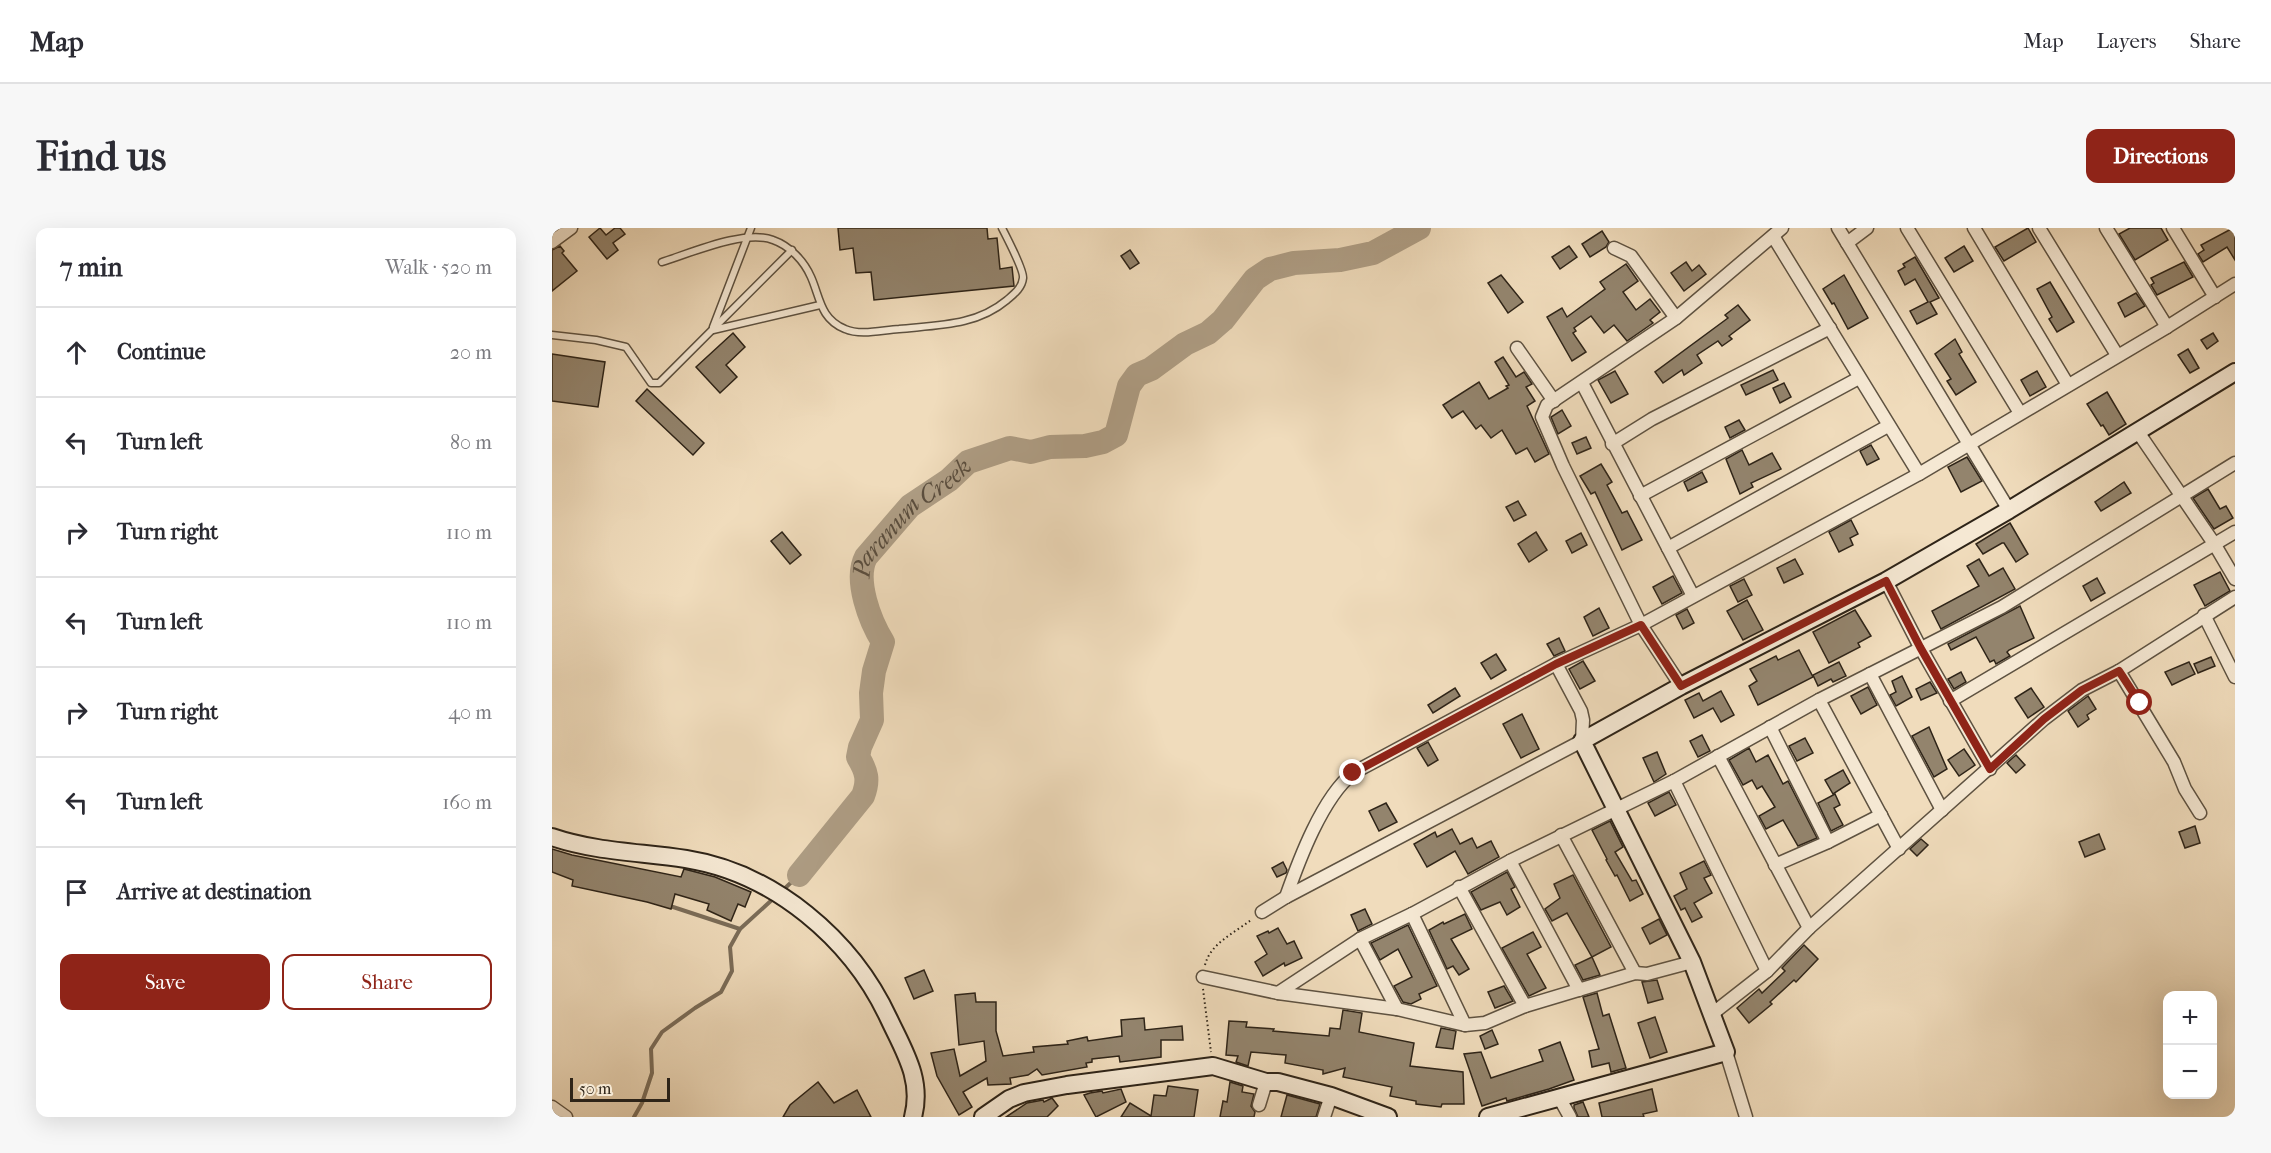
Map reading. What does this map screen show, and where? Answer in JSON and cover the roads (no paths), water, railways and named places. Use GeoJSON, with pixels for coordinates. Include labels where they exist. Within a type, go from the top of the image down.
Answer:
{"type":"FeatureCollection","features":[{"type":"Feature","properties":{"kind":"street"},"geometry":{"type":"LineString","coordinates":[[552,242],[571,228]]}},
{"type":"Feature","properties":{"kind":"street"},"geometry":{"type":"LineString","coordinates":[[1838,228],[2009,510]]}},
{"type":"Feature","properties":{"kind":"street"},"geometry":{"type":"LineString","coordinates":[[1847,243],[1867,228]]}},
{"type":"Feature","properties":{"kind":"street"},"geometry":{"type":"LineString","coordinates":[[1907,228],[2020,413]]}},
{"type":"Feature","properties":{"kind":"street"},"geometry":{"type":"LineString","coordinates":[[1974,228],[2068,385]]}},
{"type":"Feature","properties":{"kind":"street"},"geometry":{"type":"LineString","coordinates":[[2039,228],[2117,355]]}},
{"type":"Feature","properties":{"kind":"street"},"geometry":{"type":"LineString","coordinates":[[2106,228],[2167,327]]}},
{"type":"Feature","properties":{"kind":"street"},"geometry":{"type":"LineString","coordinates":[[2173,228],[2215,297]]}},
{"type":"Feature","properties":{"kind":"street"},"geometry":{"type":"LineString","coordinates":[[1681,686],[1641,625],[1563,466],[1542,417],[1547,405],[1676,318],[1777,232],[1859,378],[1919,474]]}},
{"type":"Feature","properties":{"kind":"street"},"geometry":{"type":"LineString","coordinates":[[1614,248],[1631,256],[1676,318]]}},
{"type":"Feature","properties":{"kind":"street"},"geometry":{"type":"LineString","coordinates":[[1286,897],[1302,852],[1342,781],[1353,773],[1556,664],[1641,625],[1919,474],[2167,327],[2235,284]]}},
{"type":"Feature","properties":{"kind":"street"},"geometry":{"type":"LineString","coordinates":[[1612,444],[1652,419],[1830,328]]}},
{"type":"Feature","properties":{"kind":"street"},"geometry":{"type":"LineString","coordinates":[[1517,348],[1554,400]]}},
{"type":"Feature","properties":{"kind":"street"},"geometry":{"type":"LineString","coordinates":[[1262,912],[1286,897],[1582,741],[1681,686],[1886,581],[2009,510],[2235,372]]}},
{"type":"Feature","properties":{"kind":"street"},"geometry":{"type":"LineString","coordinates":[[1640,496],[1859,378]]}},
{"type":"Feature","properties":{"kind":"street"},"geometry":{"type":"LineString","coordinates":[[1582,383],[1693,596]]}},
{"type":"Feature","properties":{"kind":"street"},"geometry":{"type":"LineString","coordinates":[[1668,548],[1888,426]]}},
{"type":"Feature","properties":{"kind":"street"},"geometry":{"type":"LineString","coordinates":[[2138,432],[2215,545],[2235,579]]}},
{"type":"Feature","properties":{"kind":"street"},"geometry":{"type":"LineString","coordinates":[[1278,993],[1360,939],[1561,835],[1674,781],[1819,700],[2002,607],[2235,463]]}},
{"type":"Feature","properties":{"kind":"street"},"geometry":{"type":"LineString","coordinates":[[1950,701],[2235,532]]}},
{"type":"Feature","properties":{"kind":"street"},"geometry":{"type":"LineString","coordinates":[[1886,581],[1920,647],[1990,769]]}},
{"type":"Feature","properties":{"kind":"street"},"geometry":{"type":"LineString","coordinates":[[1712,1014],[1767,970],[1809,928],[2044,719],[2082,690],[2119,671],[2235,597]]}},
{"type":"Feature","properties":{"kind":"street"},"geometry":{"type":"LineString","coordinates":[[2204,615],[2235,677]]}},
{"type":"Feature","properties":{"kind":"street"},"geometry":{"type":"LineString","coordinates":[[1556,664],[1581,711],[1582,741],[1692,962],[1726,1052],[1746,1117]]}},
{"type":"Feature","properties":{"kind":"street"},"geometry":{"type":"LineString","coordinates":[[2119,671],[2174,762],[2185,789],[2200,813]]}},
{"type":"Feature","properties":{"kind":"street"},"geometry":{"type":"LineString","coordinates":[[1870,674],[1942,810]]}},
{"type":"Feature","properties":{"kind":"street"},"geometry":{"type":"LineString","coordinates":[[1819,700],[1899,849]]}},
{"type":"Feature","properties":{"kind":"street"},"geometry":{"type":"LineString","coordinates":[[1770,727],[1828,842]]}},
{"type":"Feature","properties":{"kind":"street"},"geometry":{"type":"LineString","coordinates":[[1718,756],[1809,928]]}},
{"type":"Feature","properties":{"kind":"street"},"geometry":{"type":"LineString","coordinates":[[1674,781],[1767,970]]}},
{"type":"Feature","properties":{"kind":"street"},"geometry":{"type":"LineString","coordinates":[[1775,865],[1828,842],[1881,815]]}},
{"type":"Feature","properties":{"kind":"street"},"geometry":{"type":"LineString","coordinates":[[1561,835],[1635,973]]}},
{"type":"Feature","properties":{"kind":"street"},"geometry":{"type":"LineString","coordinates":[[552,837],[595,848],[713,864],[733,870],[792,903],[820,925],[839,944],[866,977],[876,994],[915,1076],[917,1092],[913,1117]]}},
{"type":"Feature","properties":{"kind":"street"},"geometry":{"type":"LineString","coordinates":[[1510,861],[1579,990]]}},
{"type":"Feature","properties":{"kind":"street"},"geometry":{"type":"LineString","coordinates":[[1459,887],[1524,1006]]}},
{"type":"Feature","properties":{"kind":"street"},"geometry":{"type":"LineString","coordinates":[[1412,914],[1465,1025]]}},
{"type":"Feature","properties":{"kind":"street"},"geometry":{"type":"LineString","coordinates":[[1360,939],[1397,1009]]}},
{"type":"Feature","properties":{"kind":"street"},"geometry":{"type":"LineString","coordinates":[[1203,977],[1278,993],[1397,1009],[1465,1025],[1485,1023],[1524,1006],[1635,973],[1647,974],[1692,962]]}},
{"type":"Feature","properties":{"kind":"street"},"geometry":{"type":"LineString","coordinates":[[1488,1117],[1726,1052]]}},
{"type":"Feature","properties":{"kind":"street"},"geometry":{"type":"LineString","coordinates":[[983,1117],[1009,1099],[1024,1093],[1213,1066],[1266,1082],[1278,1082],[1331,1096],[1385,1117]]}},
{"type":"Feature","properties":{"kind":"street"},"geometry":{"type":"LineString","coordinates":[[1259,1105],[1266,1082]]}},
{"type":"Feature","properties":{"kind":"street"},"geometry":{"type":"LineString","coordinates":[[1324,1117],[1331,1096]]}},
{"type":"Feature","properties":{"kind":"street"},"geometry":{"type":"LineString","coordinates":[[1560,1099],[1570,1117]]}},
{"type":"Feature","properties":{"kind":"street"},"geometry":{"type":"LineString","coordinates":[[552,1107],[566,1117]]}},
{"type":"Feature","properties":{"kind":"lane"},"geometry":{"type":"LineString","coordinates":[[712,331],[751,228]]}},
{"type":"Feature","properties":{"kind":"lane"},"geometry":{"type":"LineString","coordinates":[[663,262],[749,237],[772,239],[792,250],[811,277],[820,305],[832,321],[845,329],[864,332],[964,322],[996,309],[1019,289],[1023,278],[1021,267],[1002,228]]}},
{"type":"Feature","properties":{"kind":"lane"},"geometry":{"type":"LineString","coordinates":[[552,335],[596,340],[626,347],[651,383],[660,383],[792,250]]}},
{"type":"Feature","properties":{"kind":"lane"},"geometry":{"type":"LineString","coordinates":[[712,331],[820,305]]}},
{"type":"Feature","properties":{"kind":"waterway","name":"Paranum Creek"},"geometry":{"type":"LineString","coordinates":[[799,875],[863,796],[865,790],[866,776],[858,757],[872,720],[871,693],[874,671],[883,642],[865,600],[863,566],[866,557],[910,506],[949,480],[968,462],[1010,448],[1031,452],[1050,447],[1085,446],[1103,442],[1116,435],[1129,386],[1137,375],[1151,369],[1185,344],[1208,333],[1223,320],[1255,279],[1270,269],[1294,263],[1340,260],[1373,253],[1419,228]]}},
{"type":"Feature","properties":{"kind":"waterway"},"geometry":{"type":"LineString","coordinates":[[782,891],[799,875]]}},
{"type":"Feature","properties":{"kind":"waterway"},"geometry":{"type":"LineString","coordinates":[[634,1117],[642,1103],[652,1073],[651,1049],[662,1032],[721,992],[732,971],[730,947],[740,929],[774,898]]}},
{"type":"Feature","properties":{"kind":"waterway"},"geometry":{"type":"LineString","coordinates":[[667,905],[740,929]]}}]}
